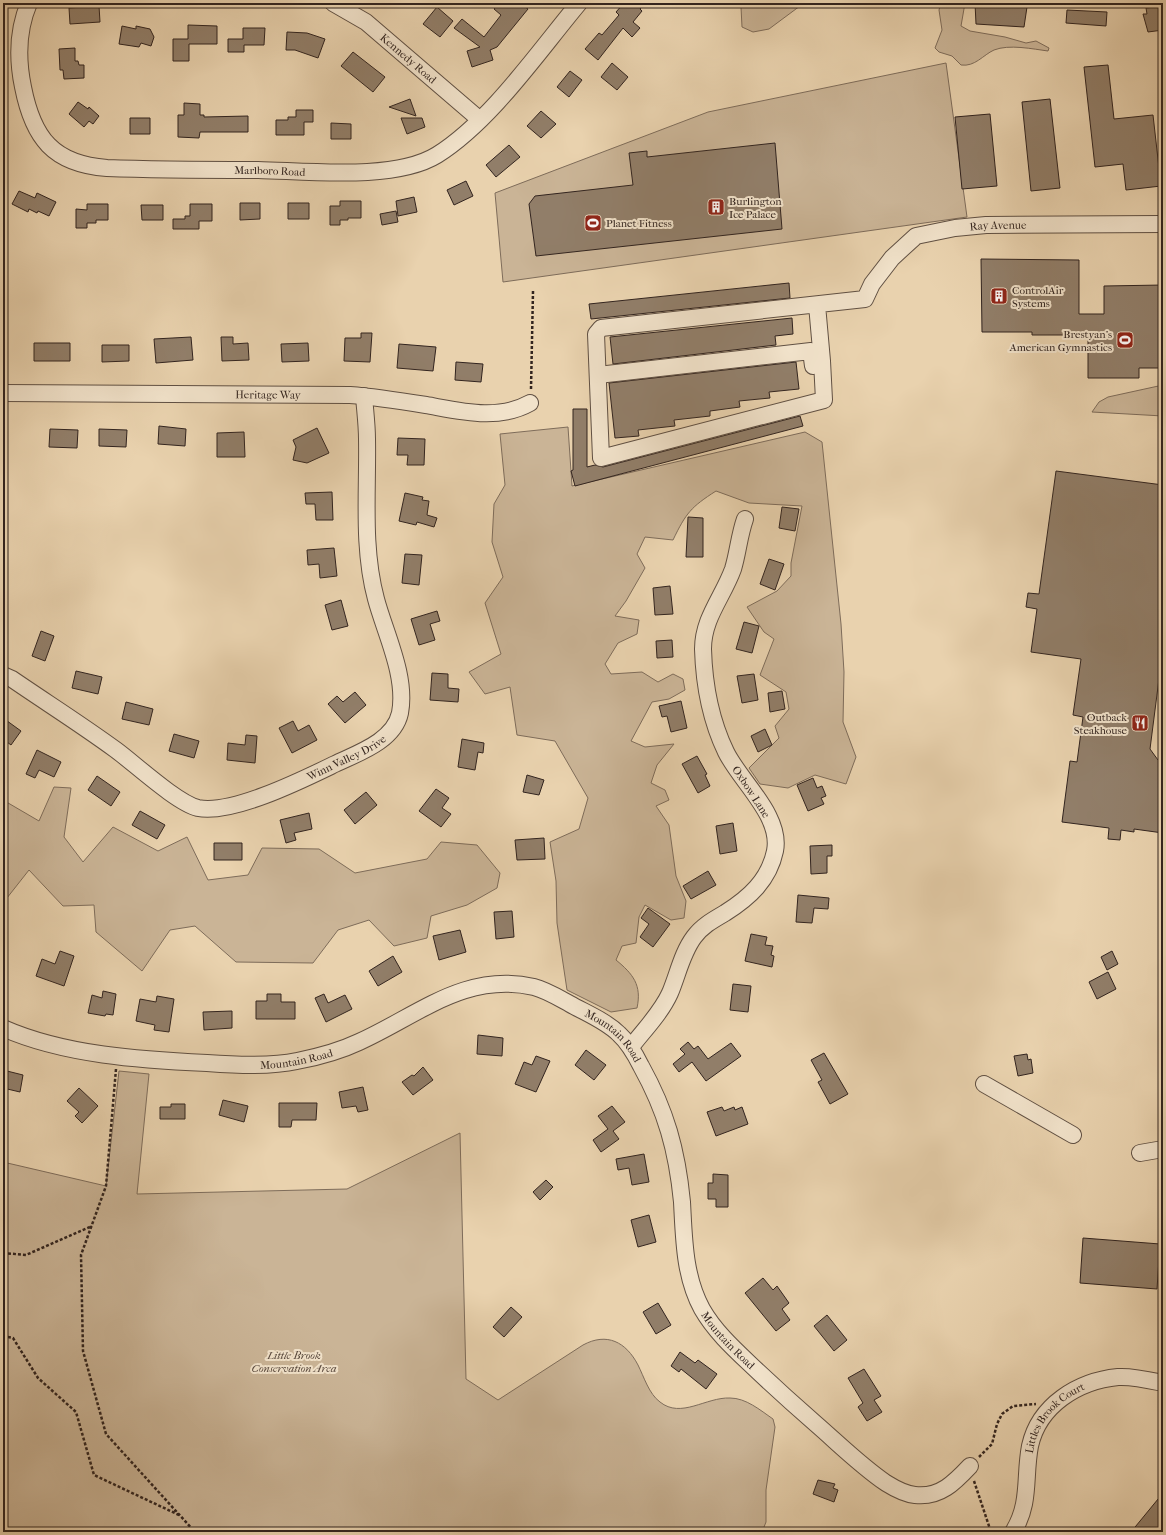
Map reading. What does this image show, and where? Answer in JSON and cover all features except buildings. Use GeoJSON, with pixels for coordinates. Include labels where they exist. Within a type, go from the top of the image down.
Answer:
{"type":"FeatureCollection","features":[{"type":"Feature","properties":{"kind":"street","name":"Marlboro Road"},"geometry":{"type":"LineString","coordinates":[[29,3],[20,27],[19,41],[21,76],[29,114],[38,133],[54,151],[73,162],[86,166],[123,169],[342,171],[398,168],[415,164],[436,155],[480,119],[510,86],[579,3]]}},
{"type":"Feature","properties":{"kind":"street","name":"Kennedy Road"},"geometry":{"type":"LineString","coordinates":[[333,3],[366,22],[480,119]]}},
{"type":"Feature","properties":{"kind":"street","name":"Ray Avenue"},"geometry":{"type":"LineString","coordinates":[[817,305],[865,299],[872,284],[892,258],[916,236],[955,228],[986,225],[1163,224]]}},
{"type":"Feature","properties":{"kind":"street"},"geometry":{"type":"LineString","coordinates":[[817,305],[822,365],[824,400],[601,458],[596,334],[601,328],[817,305]]}},
{"type":"Feature","properties":{"kind":"street"},"geometry":{"type":"LineString","coordinates":[[598,375],[811,351],[813,366],[822,365]]}},
{"type":"Feature","properties":{"kind":"street","name":"Heritage Way"},"geometry":{"type":"LineString","coordinates":[[3,393],[76,392],[364,396],[465,413],[482,414],[521,409],[530,403]]}},
{"type":"Feature","properties":{"kind":"street","name":"Winn Valley Drive"},"geometry":{"type":"LineString","coordinates":[[3,675],[12,679],[115,750],[179,799],[199,808],[217,808],[250,801],[309,777],[381,741],[395,724],[400,714],[401,698],[396,663],[376,600],[370,572],[367,503],[367,437],[364,396]]}},
{"type":"Feature","properties":{"kind":"street","name":"Oxbow Lane"},"geometry":{"type":"LineString","coordinates":[[631,1047],[669,994],[681,962],[693,937],[708,923],[746,900],[755,890],[766,872],[775,850],[776,840],[769,818],[733,764],[720,738],[706,684],[703,648],[707,624],[732,571],[745,519]]}},
{"type":"Feature","properties":{"kind":"street","name":"Mountain Road"},"geometry":{"type":"LineString","coordinates":[[3,1028],[15,1033],[78,1050],[165,1061],[236,1065],[293,1062],[323,1055],[357,1043],[440,999],[463,990],[490,985],[536,988],[596,1018],[618,1032],[631,1047],[648,1078],[669,1127],[679,1173],[686,1256],[691,1278],[702,1309],[724,1339],[775,1388],[866,1468],[888,1484],[913,1495],[933,1493],[942,1491],[954,1483],[970,1466]]}},
{"type":"Feature","properties":{"kind":"street"},"geometry":{"type":"LineString","coordinates":[[984,1084],[1074,1135]]}},
{"type":"Feature","properties":{"kind":"street"},"geometry":{"type":"LineString","coordinates":[[1140,1153],[1163,1149]]}},
{"type":"Feature","properties":{"kind":"street","name":"Littles Brook Court"},"geometry":{"type":"LineString","coordinates":[[1013,1532],[1025,1506],[1030,1446],[1038,1424],[1050,1408],[1070,1392],[1094,1381],[1119,1377],[1163,1383]]}},
{"type":"Feature","properties":{"kind":"path"},"geometry":{"type":"LineString","coordinates":[[530,403],[532,292]]}},
{"type":"Feature","properties":{"kind":"path"},"geometry":{"type":"LineString","coordinates":[[117,1055],[106,1186],[81,1256],[82,1351],[106,1434],[195,1532]]}},
{"type":"Feature","properties":{"kind":"path"},"geometry":{"type":"LineString","coordinates":[[3,1252],[26,1255],[92,1225]]}},
{"type":"Feature","properties":{"kind":"path"},"geometry":{"type":"LineString","coordinates":[[3,1336],[13,1338],[38,1378],[76,1412],[94,1475],[182,1517]]}},
{"type":"Feature","properties":{"kind":"path"},"geometry":{"type":"LineString","coordinates":[[991,1532],[970,1466],[992,1444],[999,1418],[1007,1410],[1013,1406],[1027,1403],[1050,1408]]}},
{"type":"Feature","properties":{"kind":"green space"},"geometry":{"type":"Polygon","coordinates":[[[743,3],[804,3],[769,29],[753,32],[742,27],[741,7],[743,3]]]}},
{"type":"Feature","properties":{"kind":"green space"},"geometry":{"type":"Polygon","coordinates":[[[941,3],[965,3],[961,26],[970,31],[1005,37],[1026,43],[1036,41],[1049,48],[1048,51],[1007,47],[1000,48],[990,52],[971,64],[961,65],[952,56],[939,52],[935,48],[942,30],[939,10],[941,3]]]}},
{"type":"Feature","properties":{"kind":"green space"},"geometry":{"type":"Polygon","coordinates":[[[946,63],[967,217],[503,282],[495,193],[708,112],[946,63]]]}},
{"type":"Feature","properties":{"kind":"green space"},"geometry":{"type":"Polygon","coordinates":[[[1163,385],[1163,416],[1092,412],[1099,402],[1108,397],[1163,385]]]}},
{"type":"Feature","properties":{"kind":"green space"},"geometry":{"type":"Polygon","coordinates":[[[568,427],[572,486],[805,432],[822,442],[841,624],[844,672],[843,722],[856,757],[846,784],[815,775],[788,788],[760,784],[749,768],[779,738],[775,726],[789,709],[786,692],[760,675],[774,639],[764,632],[747,607],[777,591],[791,576],[791,563],[802,506],[749,503],[716,491],[690,511],[673,540],[645,537],[637,554],[645,568],[626,601],[615,616],[639,620],[637,634],[618,643],[605,664],[611,674],[642,672],[658,682],[673,674],[683,679],[685,690],[669,699],[652,702],[631,741],[645,747],[674,744],[657,765],[651,783],[665,790],[669,800],[656,806],[669,825],[676,876],[686,901],[684,918],[671,920],[645,905],[639,917],[636,943],[622,946],[616,960],[627,970],[635,981],[638,993],[637,1008],[611,1012],[567,990],[557,923],[556,881],[550,842],[579,829],[588,798],[555,741],[517,735],[510,687],[485,694],[469,672],[501,654],[485,603],[503,577],[492,542],[494,504],[505,485],[500,434],[568,427]]]}},
{"type":"Feature","properties":{"kind":"green space"},"geometry":{"type":"Polygon","coordinates":[[[54,787],[71,788],[64,837],[83,862],[113,827],[158,851],[187,837],[208,880],[248,875],[262,848],[319,849],[355,873],[427,859],[441,842],[477,845],[500,873],[497,888],[467,905],[431,916],[427,938],[394,946],[369,920],[338,930],[313,963],[236,962],[195,926],[170,930],[142,971],[96,932],[94,905],[63,906],[29,870],[3,903],[3,800],[39,821],[54,787]]]}},
{"type":"Feature","properties":{"kind":"green space","name":"Little Brook Conservation Area"},"geometry":{"type":"Polygon","coordinates":[[[119,1071],[149,1074],[137,1194],[347,1189],[460,1133],[466,1379],[498,1400],[583,1345],[600,1339],[615,1342],[628,1350],[638,1365],[653,1395],[656,1399],[668,1407],[685,1408],[730,1398],[747,1402],[773,1419],[775,1427],[766,1490],[766,1522],[762,1532],[3,1532],[3,1162],[106,1186],[119,1071]]]}},
{"type":"Feature","properties":{"kind":"place","name":"Burlington Ice Palace"},"geometry":{"type":"Point","coordinates":[716,207]}},
{"type":"Feature","properties":{"kind":"place","name":"Planet Fitness"},"geometry":{"type":"Point","coordinates":[593,223]}},
{"type":"Feature","properties":{"kind":"place","name":"ControlAir Systems"},"geometry":{"type":"Point","coordinates":[999,296]}},
{"type":"Feature","properties":{"kind":"place","name":"Brestyan's American Gymnastics"},"geometry":{"type":"Point","coordinates":[1125,340]}},
{"type":"Feature","properties":{"kind":"place","name":"Outback Steakhouse"},"geometry":{"type":"Point","coordinates":[1140,723]}}]}
